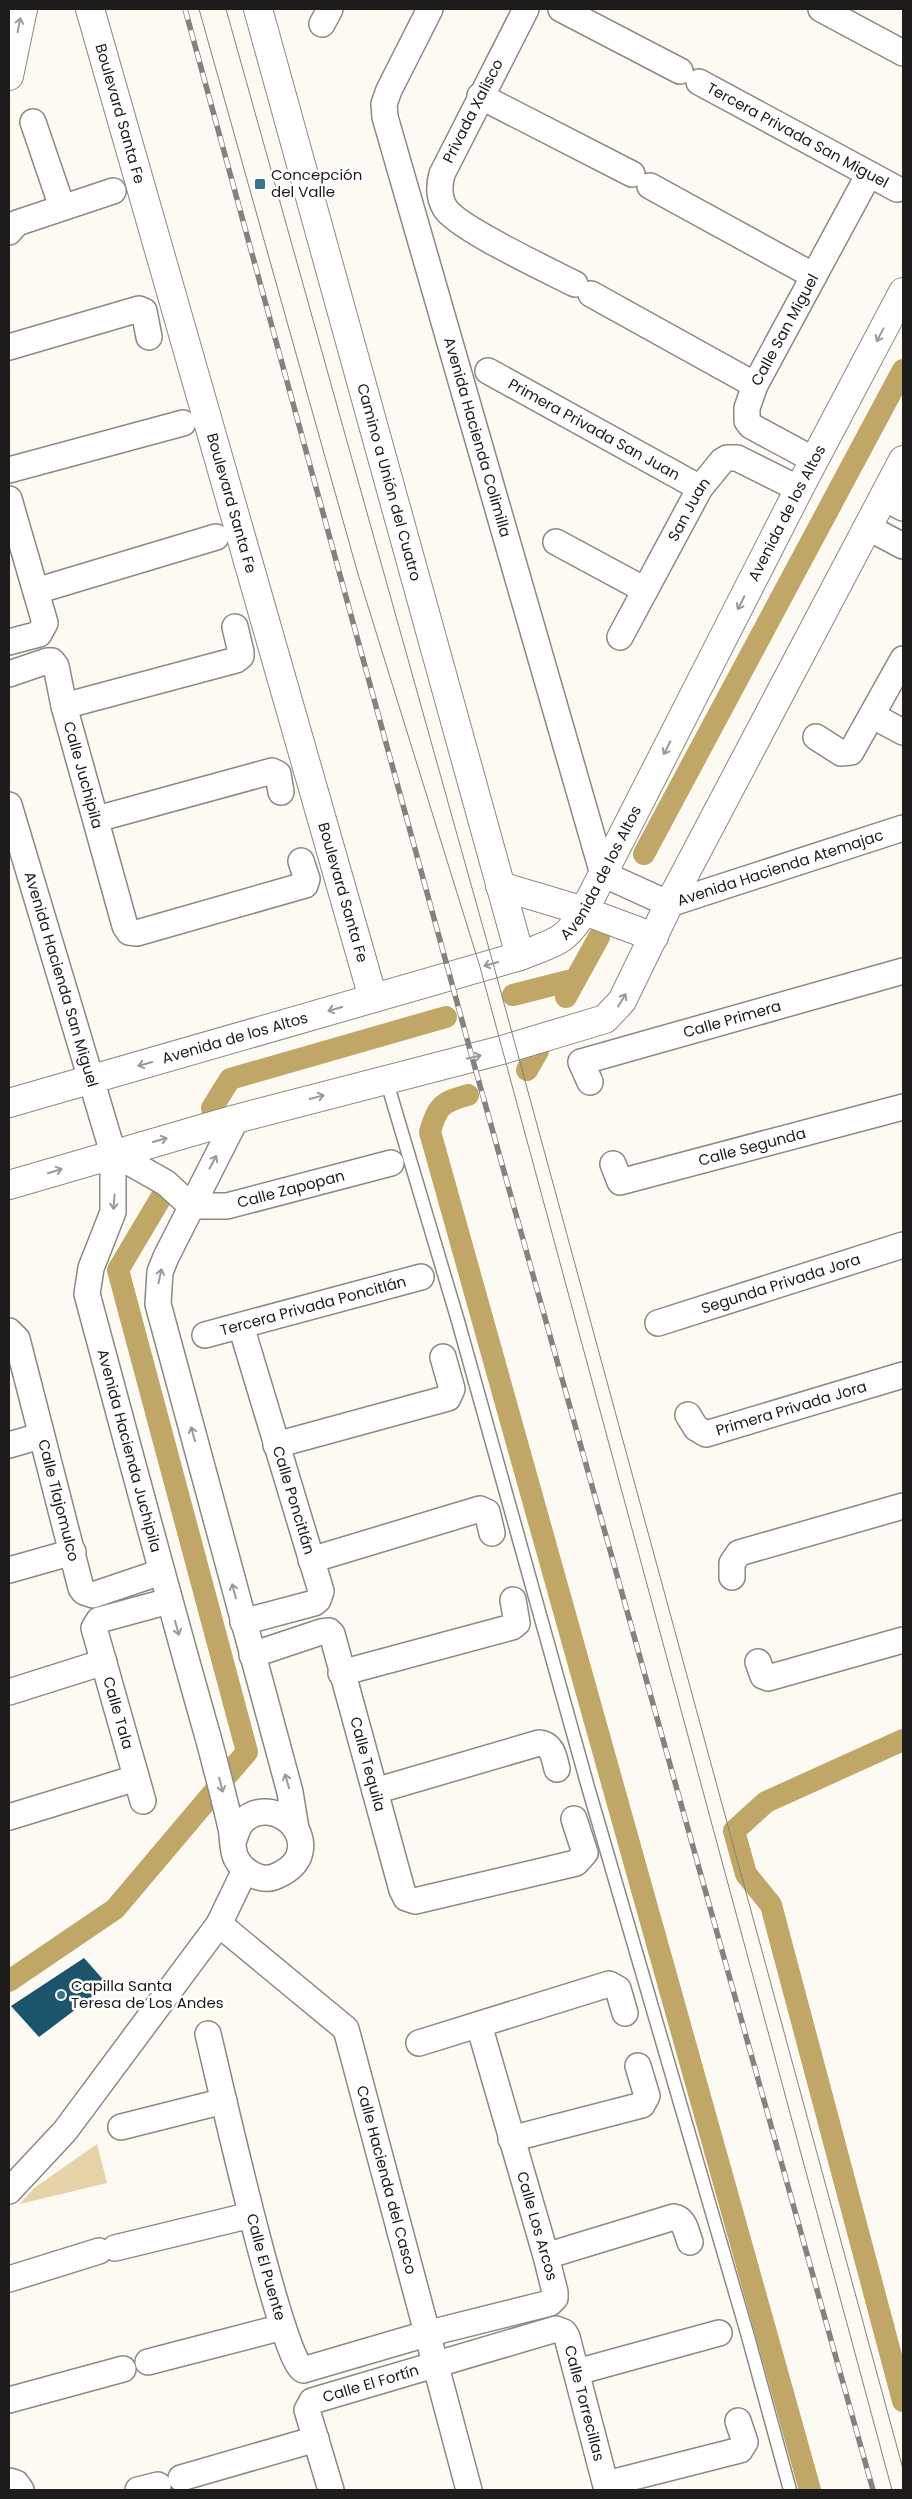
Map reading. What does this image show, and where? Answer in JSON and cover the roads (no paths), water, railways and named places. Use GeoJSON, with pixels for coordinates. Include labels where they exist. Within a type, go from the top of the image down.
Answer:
{"type":"FeatureCollection","features":[{"type":"Feature","properties":{"kind":"street"},"geometry":{"type":"LineString","coordinates":[[9,76],[22,9]]}},
{"type":"Feature","properties":{"kind":"street","name":"Boulevard Santa Fe"},"geometry":{"type":"LineString","coordinates":[[90,9],[373,998]]}},
{"type":"Feature","properties":{"kind":"street","name":"Camino a Unión del Cuatro"},"geometry":{"type":"LineString","coordinates":[[258,9],[520,956]]}},
{"type":"Feature","properties":{"kind":"street","name":"Avenida Hacienda Colimilla"},"geometry":{"type":"LineString","coordinates":[[430,9],[389,90],[384,104],[385,117],[603,874]]}},
{"type":"Feature","properties":{"kind":"street","name":"Privada Xalisco"},"geometry":{"type":"LineString","coordinates":[[526,9],[480,96],[442,174],[440,189],[444,207],[463,225],[756,385]]}},
{"type":"Feature","properties":{"kind":"street","name":"Tercera Privada San Miguel"},"geometry":{"type":"LineString","coordinates":[[561,9],[898,189]]}},
{"type":"Feature","properties":{"kind":"street"},"geometry":{"type":"LineString","coordinates":[[822,9],[903,53]]}},
{"type":"Feature","properties":{"kind":"street"},"geometry":{"type":"LineString","coordinates":[[480,96],[641,180],[814,276]]}},
{"type":"Feature","properties":{"kind":"street"},"geometry":{"type":"LineString","coordinates":[[33,122],[62,208]]}},
{"type":"Feature","properties":{"kind":"street","name":"Calle San Miguel"},"geometry":{"type":"LineString","coordinates":[[814,460],[756,430],[746,421],[747,408],[756,385],[869,174]]}},
{"type":"Feature","properties":{"kind":"street"},"geometry":{"type":"LineString","coordinates":[[9,232],[14,224],[113,191]]}},
{"type":"Feature","properties":{"kind":"street","name":"Avenida de los Altos"},"geometry":{"type":"LineString","coordinates":[[9,1103],[520,956],[563,939],[569,934],[584,911],[798,489],[903,292]]}},
{"type":"Feature","properties":{"kind":"street"},"geometry":{"type":"LineString","coordinates":[[9,347],[139,309],[144,311],[149,337]]}},
{"type":"Feature","properties":{"kind":"street","name":"Primera Privada San Juan"},"geometry":{"type":"LineString","coordinates":[[488,371],[700,488]]}},
{"type":"Feature","properties":{"kind":"street"},"geometry":{"type":"LineString","coordinates":[[9,470],[183,423]]}},
{"type":"Feature","properties":{"kind":"street","name":"San Juan"},"geometry":{"type":"LineString","coordinates":[[620,637],[700,488],[718,465],[727,458],[732,457],[798,489]]}},
{"type":"Feature","properties":{"kind":"street"},"geometry":{"type":"LineString","coordinates":[[9,1185],[113,1153],[236,1119],[502,1050],[605,1018],[622,1001],[670,904],[867,528],[893,503],[903,460]]}},
{"type":"Feature","properties":{"kind":"street"},"geometry":{"type":"LineString","coordinates":[[9,499],[45,627],[39,634],[9,642]]}},
{"type":"Feature","properties":{"kind":"street"},"geometry":{"type":"LineString","coordinates":[[867,528],[903,546]]}},
{"type":"Feature","properties":{"kind":"street"},"geometry":{"type":"LineString","coordinates":[[36,591],[216,537]]}},
{"type":"Feature","properties":{"kind":"street"},"geometry":{"type":"LineString","coordinates":[[556,542],[645,590]]}},
{"type":"Feature","properties":{"kind":"street"},"geometry":{"type":"LineString","coordinates":[[64,706],[236,660],[241,656],[242,652],[235,627]]}},
{"type":"Feature","properties":{"kind":"street"},"geometry":{"type":"LineString","coordinates":[[816,736],[841,753],[847,754],[853,749],[903,659]]}},
{"type":"Feature","properties":{"kind":"street","name":"Calle Juchipila"},"geometry":{"type":"LineString","coordinates":[[9,674],[47,661],[52,661],[56,666],[64,706],[97,819],[125,926],[130,932],[137,933],[305,885],[307,879],[301,861]]}},
{"type":"Feature","properties":{"kind":"street"},"geometry":{"type":"LineString","coordinates":[[873,716],[903,732]]}},
{"type":"Feature","properties":{"kind":"street"},"geometry":{"type":"LineString","coordinates":[[97,819],[272,771],[278,774],[281,792]]}},
{"type":"Feature","properties":{"kind":"street","name":"Avenida Hacienda San Miguel"},"geometry":{"type":"LineString","coordinates":[[9,805],[113,1153]]}},
{"type":"Feature","properties":{"kind":"street","name":"Avenida Hacienda Atemajac"},"geometry":{"type":"LineString","coordinates":[[603,874],[670,904],[903,828]]}},
{"type":"Feature","properties":{"kind":"street"},"geometry":{"type":"LineString","coordinates":[[500,886],[584,911],[654,937]]}},
{"type":"Feature","properties":{"kind":"street","name":"Calle Primera"},"geometry":{"type":"LineString","coordinates":[[590,1082],[581,1062],[903,971]]}},
{"type":"Feature","properties":{"kind":"street","name":"Calle Segunda"},"geometry":{"type":"LineString","coordinates":[[613,1164],[620,1182],[903,1107]]}},
{"type":"Feature","properties":{"kind":"street"},"geometry":{"type":"LineString","coordinates":[[236,1119],[191,1206],[160,1272],[158,1304],[290,1792],[296,1829],[301,1843],[298,1858],[287,1872],[271,1878],[256,1877],[245,1870],[235,1857],[234,1839],[242,1822],[253,1814],[267,1811],[283,1815],[296,1829]]}},
{"type":"Feature","properties":{"kind":"street"},"geometry":{"type":"LineString","coordinates":[[113,1153],[166,1183],[191,1206]]}},
{"type":"Feature","properties":{"kind":"street","name":"Avenida Hacienda Juchipila"},"geometry":{"type":"LineString","coordinates":[[113,1153],[113,1212],[91,1268],[87,1294],[161,1572],[221,1784],[234,1839]]}},
{"type":"Feature","properties":{"kind":"street","name":"Calle Zapopan"},"geometry":{"type":"LineString","coordinates":[[191,1206],[227,1206],[391,1163]]}},
{"type":"Feature","properties":{"kind":"street","name":"Segunda Privada Jora"},"geometry":{"type":"LineString","coordinates":[[658,1323],[903,1245]]}},
{"type":"Feature","properties":{"kind":"street","name":"Tercera Privada Poncitlán"},"geometry":{"type":"LineString","coordinates":[[206,1335],[422,1277]]}},
{"type":"Feature","properties":{"kind":"street","name":"Calle Poncitlán"},"geometry":{"type":"LineString","coordinates":[[242,1326],[320,1591],[318,1600],[314,1603],[243,1622]]}},
{"type":"Feature","properties":{"kind":"street","name":"Calle Tlajomulco"},"geometry":{"type":"LineString","coordinates":[[9,1331],[17,1339],[40,1436],[73,1552],[81,1588],[88,1594],[93,1595],[161,1572]]}},
{"type":"Feature","properties":{"kind":"street"},"geometry":{"type":"LineString","coordinates":[[276,1445],[448,1398],[452,1389],[443,1357]]}},
{"type":"Feature","properties":{"kind":"street","name":"Primera Privada Jora"},"geometry":{"type":"LineString","coordinates":[[688,1415],[696,1428],[706,1434],[903,1375]]}},
{"type":"Feature","properties":{"kind":"street"},"geometry":{"type":"LineString","coordinates":[[9,1445],[40,1436]]}},
{"type":"Feature","properties":{"kind":"street"},"geometry":{"type":"LineString","coordinates":[[732,1577],[732,1563],[739,1553],[903,1506]]}},
{"type":"Feature","properties":{"kind":"street"},"geometry":{"type":"LineString","coordinates":[[311,1560],[480,1509],[487,1512],[492,1534]]}},
{"type":"Feature","properties":{"kind":"street"},"geometry":{"type":"LineString","coordinates":[[9,1570],[73,1552]]}},
{"type":"Feature","properties":{"kind":"street"},"geometry":{"type":"LineString","coordinates":[[341,1673],[512,1627],[517,1623],[513,1600]]}},
{"type":"Feature","properties":{"kind":"street","name":"Calle Tala"},"geometry":{"type":"LineString","coordinates":[[143,1801],[95,1624],[99,1620],[169,1601]]}},
{"type":"Feature","properties":{"kind":"street","name":"Calle Tequila"},"geometry":{"type":"LineString","coordinates":[[252,1655],[329,1631],[334,1637],[341,1673],[402,1890],[406,1898],[415,1901],[576,1863],[584,1854],[574,1819]]}},
{"type":"Feature","properties":{"kind":"street"},"geometry":{"type":"LineString","coordinates":[[758,1662],[763,1676],[768,1678],[903,1640]]}},
{"type":"Feature","properties":{"kind":"street"},"geometry":{"type":"LineString","coordinates":[[9,1692],[104,1662]]}},
{"type":"Feature","properties":{"kind":"street"},"geometry":{"type":"LineString","coordinates":[[375,1791],[539,1743],[547,1745],[550,1749],[556,1769]]}},
{"type":"Feature","properties":{"kind":"street"},"geometry":{"type":"LineString","coordinates":[[9,1817],[136,1778]]}},
{"type":"Feature","properties":{"kind":"street"},"geometry":{"type":"LineString","coordinates":[[9,2191],[65,2131],[219,1924],[245,1870]]}},
{"type":"Feature","properties":{"kind":"street","name":"Calle Hacienda del Casco"},"geometry":{"type":"LineString","coordinates":[[219,1924],[346,2029],[434,2365],[470,2490]]}},
{"type":"Feature","properties":{"kind":"street"},"geometry":{"type":"LineString","coordinates":[[419,2043],[609,1984],[618,1989],[625,2013]]}},
{"type":"Feature","properties":{"kind":"street","name":"Calle Los Arcos"},"geometry":{"type":"LineString","coordinates":[[426,2334],[553,2301],[556,2292],[479,2025]]}},
{"type":"Feature","properties":{"kind":"street","name":"Calle El Puente"},"geometry":{"type":"LineString","coordinates":[[208,2034],[251,2215],[283,2327],[296,2364],[303,2370],[426,2334]]}},
{"type":"Feature","properties":{"kind":"street"},"geometry":{"type":"LineString","coordinates":[[512,2139],[642,2105],[648,2096],[638,2066]]}},
{"type":"Feature","properties":{"kind":"street"},"geometry":{"type":"LineString","coordinates":[[121,2127],[224,2101]]}},
{"type":"Feature","properties":{"kind":"street"},"geometry":{"type":"LineString","coordinates":[[9,2279],[107,2250],[251,2215]]}},
{"type":"Feature","properties":{"kind":"street"},"geometry":{"type":"LineString","coordinates":[[546,2256],[674,2217],[682,2221],[690,2242]]}},
{"type":"Feature","properties":{"kind":"street"},"geometry":{"type":"LineString","coordinates":[[148,2362],[283,2327]]}},
{"type":"Feature","properties":{"kind":"street","name":"Calle Torrecillas"},"geometry":{"type":"LineString","coordinates":[[434,2365],[556,2329],[567,2337],[606,2487]]}},
{"type":"Feature","properties":{"kind":"street"},"geometry":{"type":"LineString","coordinates":[[577,2372],[718,2333]]}},
{"type":"Feature","properties":{"kind":"street","name":"Calle El Fortín"},"geometry":{"type":"LineString","coordinates":[[331,2490],[307,2410],[312,2401],[434,2365]]}},
{"type":"Feature","properties":{"kind":"street"},"geometry":{"type":"LineString","coordinates":[[9,2400],[123,2369]]}},
{"type":"Feature","properties":{"kind":"street"},"geometry":{"type":"LineString","coordinates":[[606,2487],[740,2450],[745,2442],[738,2421]]}},
{"type":"Feature","properties":{"kind":"street"},"geometry":{"type":"LineString","coordinates":[[159,2484],[316,2439]]}},
{"type":"Feature","properties":{"kind":"street"},"geometry":{"type":"LineString","coordinates":[[9,2481],[16,2483],[21,2490]]}},
{"type":"Feature","properties":{"kind":"lane"},"geometry":{"type":"LineString","coordinates":[[386,1079],[458,1321],[588,1787],[747,2333],[790,2490]]}},
{"type":"Feature","properties":{"kind":"waterway"},"geometry":{"type":"LineString","coordinates":[[644,854],[903,370]]}},
{"type":"Feature","properties":{"kind":"waterway"},"geometry":{"type":"LineString","coordinates":[[566,997],[599,937]]}},
{"type":"Feature","properties":{"kind":"waterway"},"geometry":{"type":"LineString","coordinates":[[513,995],[576,979]]}},
{"type":"Feature","properties":{"kind":"waterway"},"geometry":{"type":"LineString","coordinates":[[212,1108],[230,1079],[446,1017]]}},
{"type":"Feature","properties":{"kind":"waterway"},"geometry":{"type":"LineString","coordinates":[[527,1070],[538,1051]]}},
{"type":"Feature","properties":{"kind":"waterway"},"geometry":{"type":"LineString","coordinates":[[468,1095],[452,1100],[442,1106],[435,1116],[430,1132],[810,2490]]}},
{"type":"Feature","properties":{"kind":"waterway"},"geometry":{"type":"LineString","coordinates":[[162,1196],[118,1270],[247,1752],[229,1773]]}},
{"type":"Feature","properties":{"kind":"waterway"},"geometry":{"type":"LineString","coordinates":[[903,1740],[766,1802],[734,1831],[746,1874],[771,1905],[903,2401]]}},
{"type":"Feature","properties":{"kind":"waterway"},"geometry":{"type":"LineString","coordinates":[[9,1981],[115,1909],[213,1793]]}},
{"type":"Feature","properties":{"kind":"tram line"},"geometry":{"type":"LineString","coordinates":[[199,9],[358,574],[480,967],[892,2490]]}},
{"type":"Feature","properties":{"kind":"tram line"},"geometry":{"type":"LineString","coordinates":[[226,9],[493,963],[903,2469]]}},
{"type":"Feature","properties":{"kind":"railway"},"geometry":{"type":"LineString","coordinates":[[185,9],[472,1057],[873,2490]]}},
{"type":"Feature","properties":{"kind":"place","name":"Concepción del Valle"},"geometry":{"type":"Point","coordinates":[260,184]}},
{"type":"Feature","properties":{"kind":"place","name":"Capilla Santa Teresa de Los Andes"},"geometry":{"type":"Point","coordinates":[61,1995]}}]}
